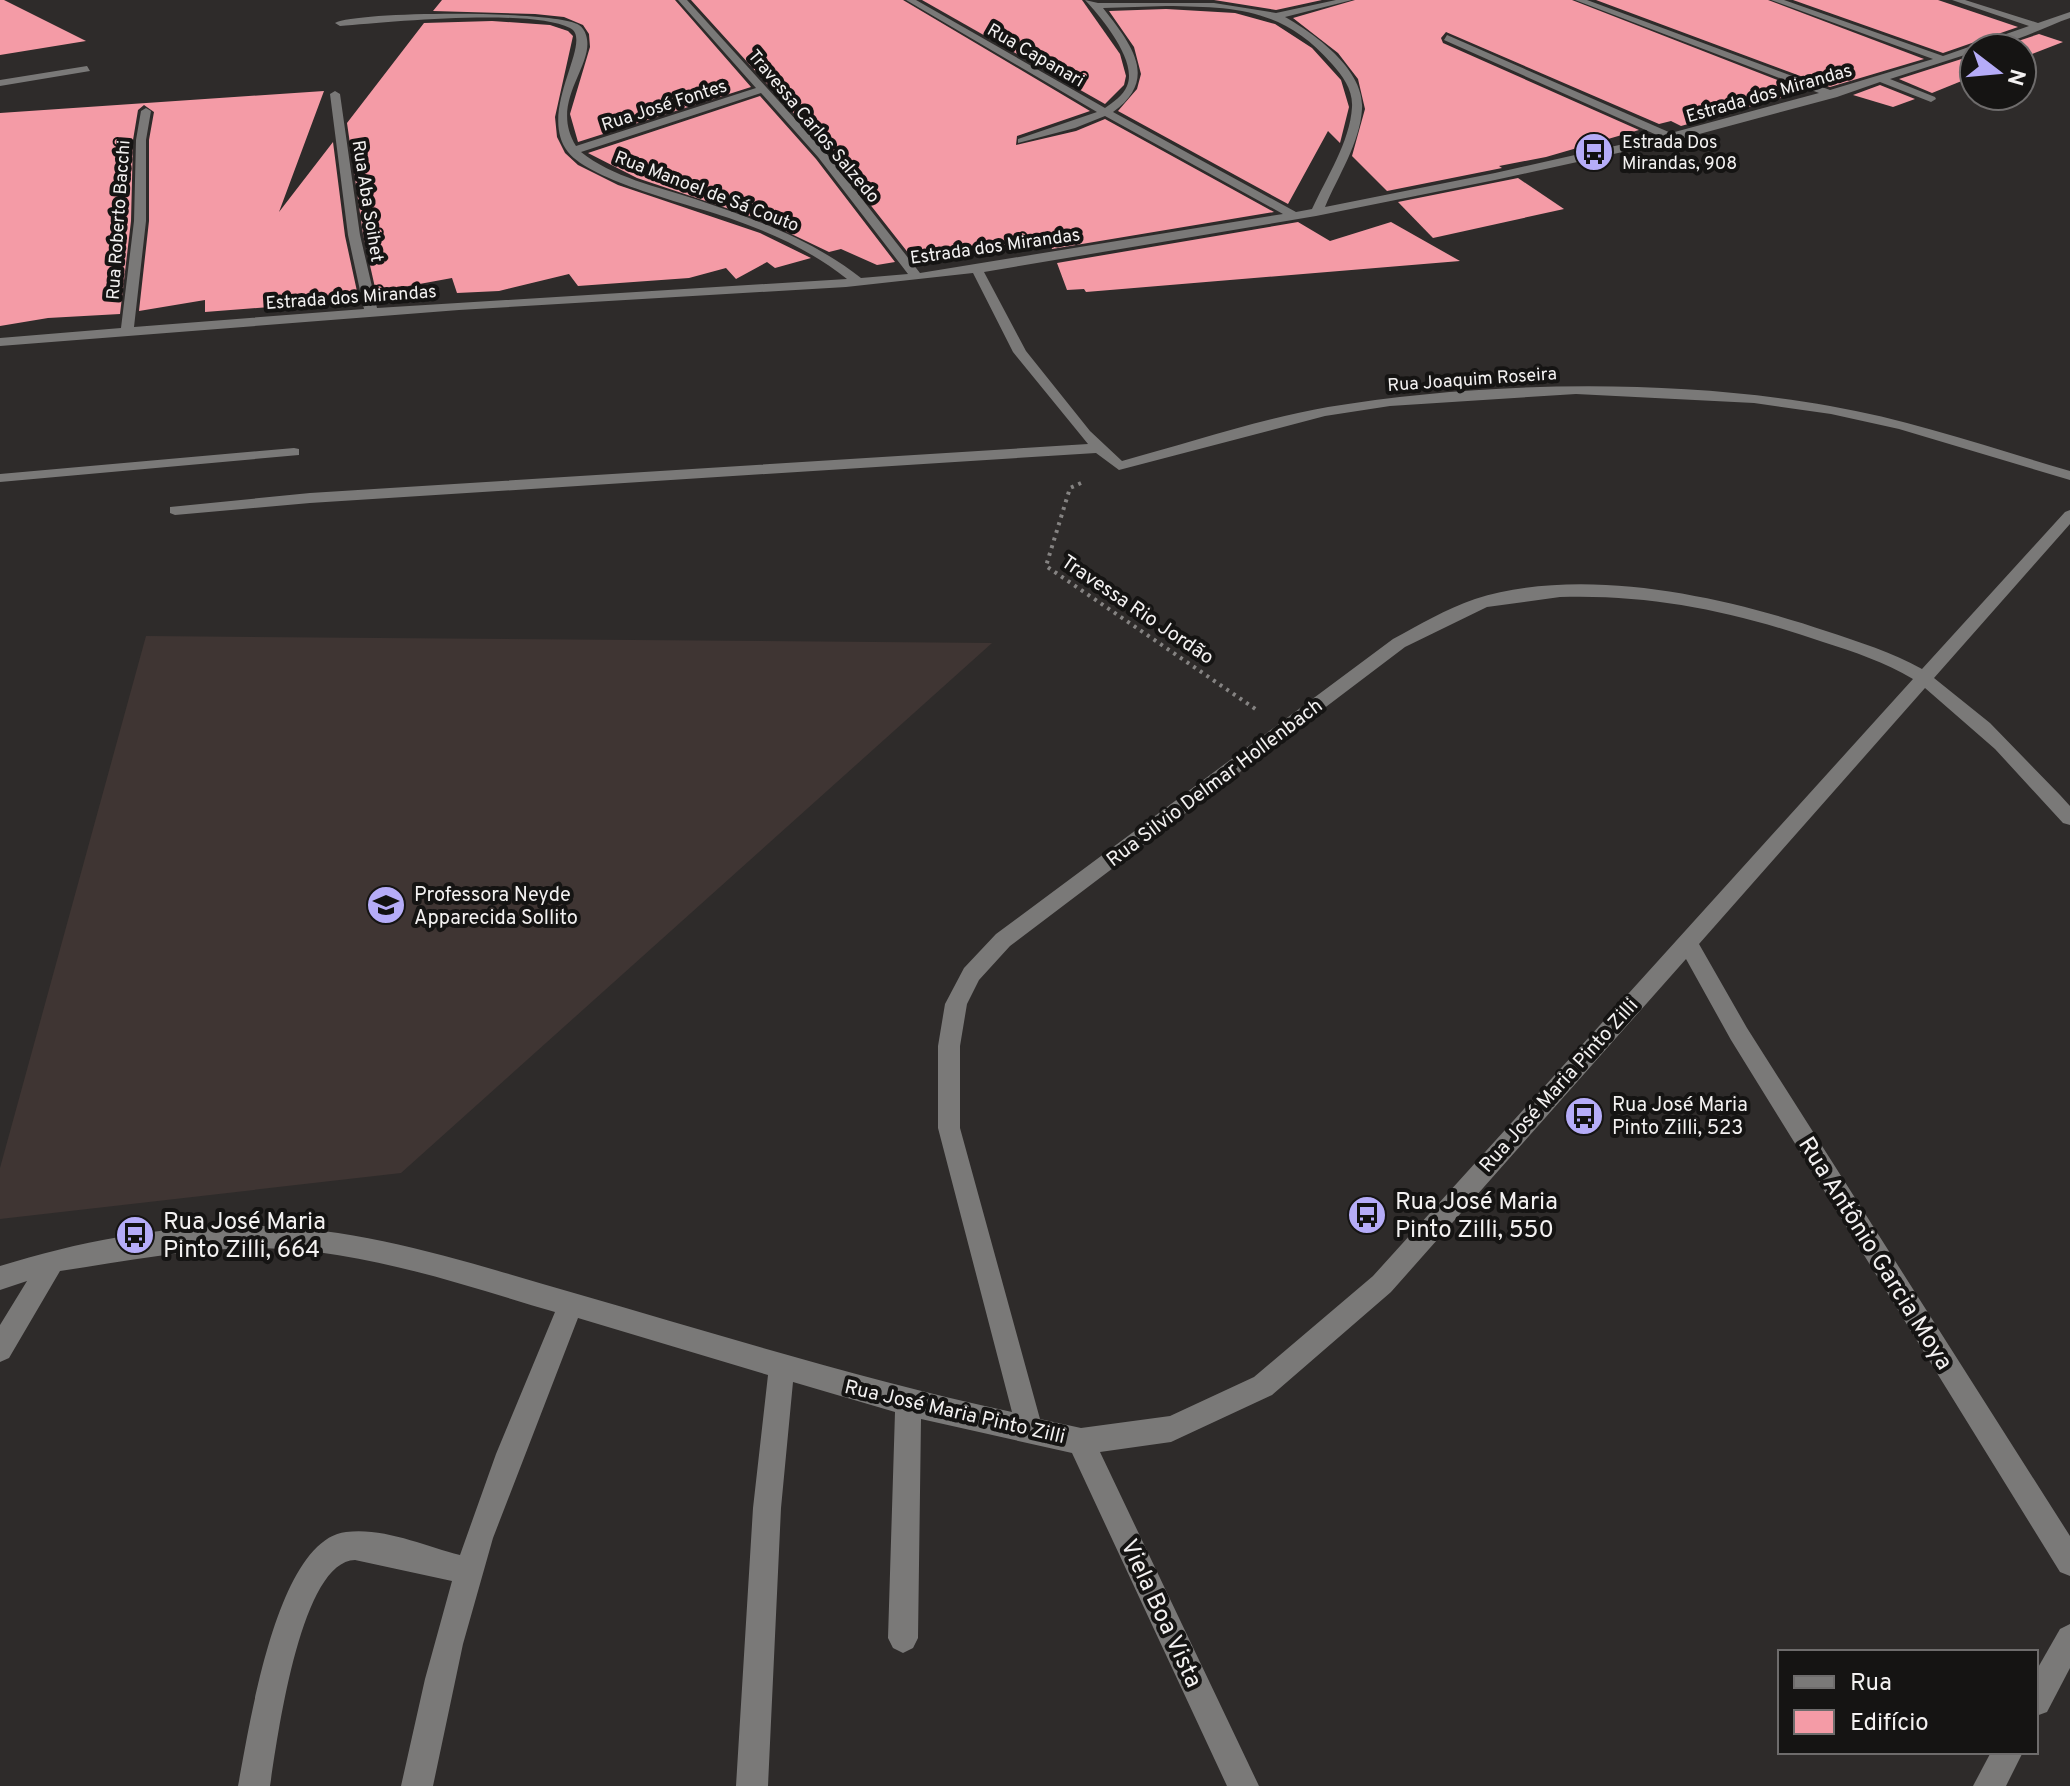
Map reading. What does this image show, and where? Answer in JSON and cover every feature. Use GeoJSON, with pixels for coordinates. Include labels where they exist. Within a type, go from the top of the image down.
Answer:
{"type":"FeatureCollection","features":[{"type":"Feature","properties":{"kind":"street","name":"Travessa Carlos Salzedo"},"geometry":{"type":"LineString","coordinates":[[682,0],[822,155],[917,277]]}},
{"type":"Feature","properties":{"kind":"street","name":"Rua Capanari"},"geometry":{"type":"LineString","coordinates":[[910,0],[1294,216]]}},
{"type":"Feature","properties":{"kind":"street"},"geometry":{"type":"LineString","coordinates":[[1093,3],[1213,3],[1277,16],[1348,0]]}},
{"type":"Feature","properties":{"kind":"street"},"geometry":{"type":"LineString","coordinates":[[1579,0],[1833,95]]}},
{"type":"Feature","properties":{"kind":"street"},"geometry":{"type":"LineString","coordinates":[[1775,0],[1943,59]]}},
{"type":"Feature","properties":{"kind":"street"},"geometry":{"type":"LineString","coordinates":[[1956,0],[2040,27]]}},
{"type":"Feature","properties":{"kind":"street"},"geometry":{"type":"LineString","coordinates":[[1022,141],[1106,112],[1128,95],[1135,71],[1093,3]]}},
{"type":"Feature","properties":{"kind":"street","name":"Estrada dos Mirandas"},"geometry":{"type":"LineString","coordinates":[[2025,32],[2070,15]]}},
{"type":"Feature","properties":{"kind":"street"},"geometry":{"type":"LineString","coordinates":[[1277,16],[1333,58],[1348,78],[1357,100],[1355,119],[1316,213]]}},
{"type":"Feature","properties":{"kind":"street"},"geometry":{"type":"LineString","coordinates":[[340,23],[489,18],[548,21],[575,27],[583,33],[584,41],[571,76],[560,122],[561,131],[573,151]]}},
{"type":"Feature","properties":{"kind":"street"},"geometry":{"type":"LineString","coordinates":[[1447,38],[1673,138]]}},
{"type":"Feature","properties":{"kind":"street","name":"Estrada dos Mirandas"},"geometry":{"type":"LineString","coordinates":[[0,342],[917,277],[977,269],[1316,213],[1491,180],[1673,138],[1833,95],[1958,54]]}},
{"type":"Feature","properties":{"kind":"street"},"geometry":{"type":"LineString","coordinates":[[0,83],[87,69]]}},
{"type":"Feature","properties":{"kind":"street"},"geometry":{"type":"LineString","coordinates":[[1881,79],[1931,99]]}},
{"type":"Feature","properties":{"kind":"street","name":"Rua José Fontes"},"geometry":{"type":"LineString","coordinates":[[573,151],[764,89]]}},
{"type":"Feature","properties":{"kind":"street","name":"Rua Aba Soihet"},"geometry":{"type":"LineString","coordinates":[[335,94],[354,235],[372,314]]}},
{"type":"Feature","properties":{"kind":"street","name":"Rua Roberto Bacchi"},"geometry":{"type":"LineString","coordinates":[[127,332],[140,221],[141,140],[146,111]]}},
{"type":"Feature","properties":{"kind":"street","name":"Rua Manoel de Sá Couto"},"geometry":{"type":"LineString","coordinates":[[573,151],[614,174],[728,213],[807,246],[834,261],[857,281]]}},
{"type":"Feature","properties":{"kind":"street"},"geometry":{"type":"LineString","coordinates":[[977,269],[1020,352],[1099,448],[1119,466]]}},
{"type":"Feature","properties":{"kind":"street","name":"Rua Joaquim Roseira"},"geometry":{"type":"LineString","coordinates":[[1119,466],[1324,412],[1390,402],[1576,390],[1754,399],[1831,410],[1902,426],[2070,476]]}},
{"type":"Feature","properties":{"kind":"street"},"geometry":{"type":"LineString","coordinates":[[175,510],[310,498],[1099,448]]}},
{"type":"Feature","properties":{"kind":"street"},"geometry":{"type":"LineString","coordinates":[[0,478],[294,452]]}},
{"type":"Feature","properties":{"kind":"street","name":"Rua José Maria Pinto Zilli"},"geometry":{"type":"LineString","coordinates":[[0,1278],[53,1261],[183,1240],[261,1237],[334,1243],[450,1269],[908,1403],[1030,1431],[1081,1441],[1171,1429],[1263,1386],[1382,1284],[2070,515]]}},
{"type":"Feature","properties":{"kind":"street","name":"Rua Silvio Delmar Hollenbach"},"geometry":{"type":"LineString","coordinates":[[1030,1431],[949,1128],[949,1046],[956,1004],[971,974],[1003,940],[1399,643],[1455,613],[1485,602],[1547,593],[1613,591],[1705,600],[1838,641],[1879,656],[1924,678],[2013,756],[2070,818]]}},
{"type":"Feature","properties":{"kind":"street","name":"Rua Antônio Garcia Moya"},"geometry":{"type":"LineString","coordinates":[[1686,941],[1739,1034],[2070,1562]]}},
{"type":"Feature","properties":{"kind":"street"},"geometry":{"type":"LineString","coordinates":[[0,1349],[53,1261]]}},
{"type":"Feature","properties":{"kind":"street"},"geometry":{"type":"LineString","coordinates":[[417,1786],[469,1571],[522,1421],[570,1306]]}},
{"type":"Feature","properties":{"kind":"street"},"geometry":{"type":"LineString","coordinates":[[752,1786],[767,1508],[782,1367]]}},
{"type":"Feature","properties":{"kind":"street"},"geometry":{"type":"LineString","coordinates":[[903,1638],[908,1403]]}},
{"type":"Feature","properties":{"kind":"street","name":"Viela Boa Vista"},"geometry":{"type":"LineString","coordinates":[[1081,1441],[1243,1786]]}},
{"type":"Feature","properties":{"kind":"street"},"geometry":{"type":"LineString","coordinates":[[254,1786],[281,1646],[311,1572],[321,1557],[344,1545],[469,1571]]}},
{"type":"Feature","properties":{"kind":"street"},"geometry":{"type":"LineString","coordinates":[[2038,1697],[2070,1639]]}},
{"type":"Feature","properties":{"kind":"street"},"geometry":{"type":"LineString","coordinates":[[1989,1786],[2007,1754]]}},
{"type":"Feature","properties":{"kind":"path","name":"Travessa Rio Jordão"},"geometry":{"type":"LineString","coordinates":[[1119,466],[1070,488],[1046,566],[1284,728]]}},
{"type":"Feature","properties":{"kind":"shaded area","name":"Professora Neyde Apparecida Sollito"},"geometry":{"type":"Polygon","coordinates":[[[146,636],[992,643],[401,1173],[0,1219],[0,1168],[146,636]]]}},
{"type":"Feature","properties":{"kind":"building"},"geometry":{"type":"Polygon","coordinates":[[[0,0],[4,0],[86,41],[0,55],[0,0]]]}},
{"type":"Feature","properties":{"kind":"building"},"geometry":{"type":"Polygon","coordinates":[[[442,0],[675,0],[751,87],[578,142],[570,114],[590,47],[589,34],[583,25],[564,17],[535,14],[433,11],[442,0]]]}},
{"type":"Feature","properties":{"kind":"building"},"geometry":{"type":"Polygon","coordinates":[[[691,0],[903,0],[1090,111],[1017,136],[1016,145],[1076,131],[1105,119],[1274,212],[1052,249],[1050,243],[978,253],[975,248],[913,259],[828,151],[691,0]]]}},
{"type":"Feature","properties":{"kind":"building"},"geometry":{"type":"Polygon","coordinates":[[[922,0],[1082,0],[1120,54],[1126,76],[1124,85],[1105,104],[922,0]]]}},
{"type":"Feature","properties":{"kind":"building"},"geometry":{"type":"Polygon","coordinates":[[[1214,0],[1322,0],[1276,10],[1214,0]]]}},
{"type":"Feature","properties":{"kind":"building"},"geometry":{"type":"Polygon","coordinates":[[[1355,0],[1572,0],[1806,91],[1681,126],[1671,121],[1659,124],[1446,32],[1441,38],[1443,43],[1639,130],[1546,157],[1499,166],[1502,168],[1387,191],[1352,156],[1365,109],[1358,79],[1338,53],[1293,18],[1355,0]]]}},
{"type":"Feature","properties":{"kind":"building"},"geometry":{"type":"Polygon","coordinates":[[[1596,0],[1768,0],[1924,59],[1830,87],[1596,0]]]}},
{"type":"Feature","properties":{"kind":"building"},"geometry":{"type":"Polygon","coordinates":[[[1793,0],[1938,0],[2018,27],[2004,32],[1958,32],[1958,48],[1943,53],[1793,0]]]}},
{"type":"Feature","properties":{"kind":"building"},"geometry":{"type":"Polygon","coordinates":[[[1166,9],[1235,13],[1275,24],[1312,48],[1341,80],[1349,107],[1340,143],[1328,131],[1288,204],[1118,111],[1137,89],[1141,74],[1134,47],[1109,11],[1166,9]]]}},
{"type":"Feature","properties":{"kind":"building"},"geometry":{"type":"Polygon","coordinates":[[[492,21],[550,25],[573,36],[555,117],[557,137],[565,153],[578,165],[618,185],[760,233],[811,258],[775,268],[767,262],[736,279],[726,268],[689,278],[578,286],[569,274],[499,291],[457,293],[452,278],[376,292],[363,234],[347,123],[424,23],[492,21]]]}},
{"type":"Feature","properties":{"kind":"building"},"geometry":{"type":"Polygon","coordinates":[[[2039,34],[2063,42],[2038,52],[2039,34]]]}},
{"type":"Feature","properties":{"kind":"building"},"geometry":{"type":"Polygon","coordinates":[[[1958,60],[1958,82],[1932,93],[1899,79],[1958,60]]]}},
{"type":"Feature","properties":{"kind":"building"},"geometry":{"type":"Polygon","coordinates":[[[1880,85],[1915,99],[1893,107],[1853,95],[1880,85]]]}},
{"type":"Feature","properties":{"kind":"building"},"geometry":{"type":"Polygon","coordinates":[[[324,91],[279,212],[333,142],[345,236],[358,296],[345,298],[345,301],[205,312],[205,300],[139,311],[149,221],[149,140],[154,112],[144,105],[138,110],[133,140],[131,221],[120,314],[48,318],[0,326],[0,113],[324,91]]]}},
{"type":"Feature","properties":{"kind":"building"},"geometry":{"type":"Polygon","coordinates":[[[760,96],[816,159],[895,262],[877,265],[841,249],[829,252],[762,220],[637,178],[588,153],[760,96]]]}},
{"type":"Feature","properties":{"kind":"building"},"geometry":{"type":"Polygon","coordinates":[[[1518,178],[1564,209],[1433,238],[1398,202],[1518,178]]]}},
{"type":"Feature","properties":{"kind":"building"},"geometry":{"type":"Polygon","coordinates":[[[1298,222],[1330,241],[1391,222],[1460,261],[1086,292],[1084,289],[1067,290],[1057,263],[1298,222]]]}},
{"type":"Feature","properties":{"kind":"place","name":"Estrada Dos Mirandas, 908"},"geometry":{"type":"Point","coordinates":[1594,152]}},
{"type":"Feature","properties":{"kind":"place","name":"Professora Neyde Apparecida Sollito"},"geometry":{"type":"Point","coordinates":[386,905]}},
{"type":"Feature","properties":{"kind":"place","name":"Rua José Maria Pinto Zilli, 523"},"geometry":{"type":"Point","coordinates":[1584,1116]}},
{"type":"Feature","properties":{"kind":"place","name":"Rua José Maria Pinto Zilli, 550"},"geometry":{"type":"Point","coordinates":[1367,1215]}},
{"type":"Feature","properties":{"kind":"place","name":"Rua José Maria Pinto Zilli, 664"},"geometry":{"type":"Point","coordinates":[135,1235]}}]}
